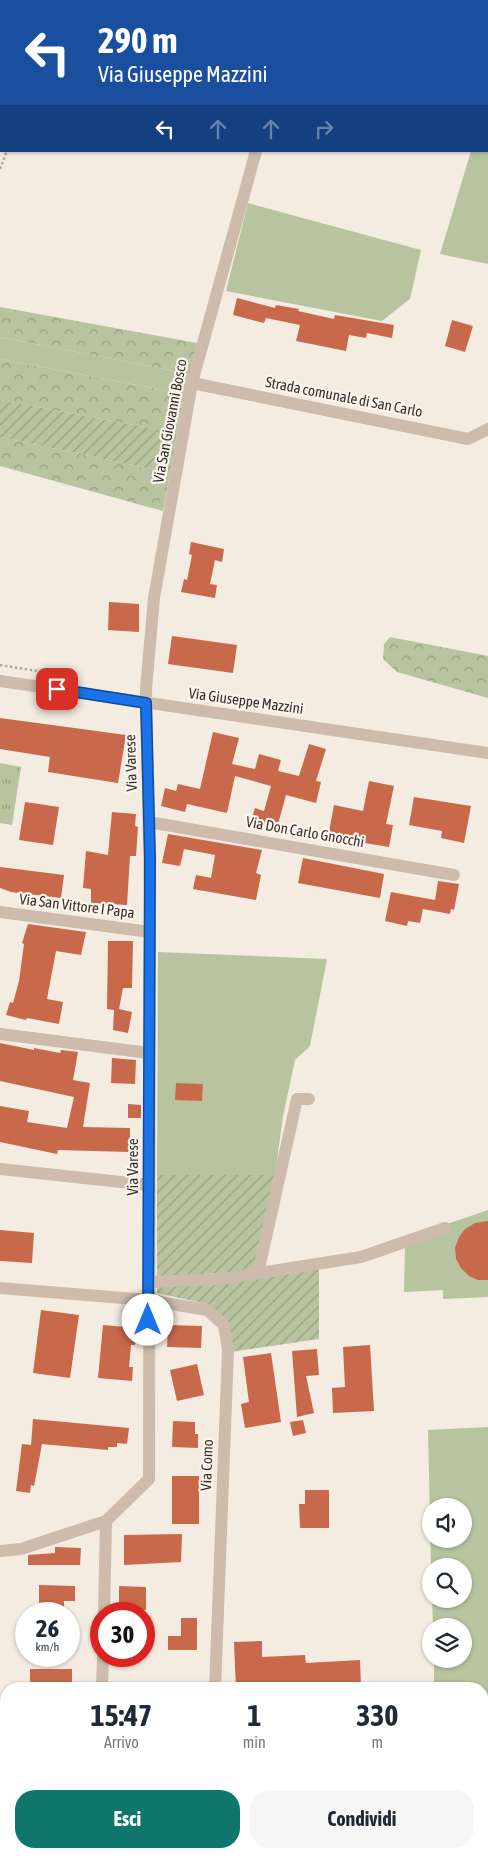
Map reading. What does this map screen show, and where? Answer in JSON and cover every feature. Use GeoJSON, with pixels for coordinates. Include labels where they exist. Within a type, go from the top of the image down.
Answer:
{"type":"FeatureCollection","features":[{"type":"Feature","properties":{"kind":"street","name":"Via San Giovanni Bosco"},"geometry":{"type":"LineString","coordinates":[[146,703],[154,598],[192,383],[256,152]]}},
{"type":"Feature","properties":{"kind":"street","name":"Strada comunale di San Carlo"},"geometry":{"type":"LineString","coordinates":[[192,383],[468,439],[488,429]]}},
{"type":"Feature","properties":{"kind":"street","name":"Via Giuseppe Mazzini"},"geometry":{"type":"LineString","coordinates":[[0,681],[488,753]]}},
{"type":"Feature","properties":{"kind":"street","name":"Via Varese"},"geometry":{"type":"LineString","coordinates":[[106,1521],[149,1479],[150,932],[146,703]]}},
{"type":"Feature","properties":{"kind":"street","name":"Via Don Carlo Gnocchi"},"geometry":{"type":"LineString","coordinates":[[149,822],[454,875]]}},
{"type":"Feature","properties":{"kind":"street","name":"Via San Vittore I Papa"},"geometry":{"type":"LineString","coordinates":[[0,912],[150,932]]}},
{"type":"Feature","properties":{"kind":"street"},"geometry":{"type":"LineString","coordinates":[[0,1034],[149,1053]]}},
{"type":"Feature","properties":{"kind":"street"},"geometry":{"type":"LineString","coordinates":[[258,1273],[297,1099],[309,1099]]}},
{"type":"Feature","properties":{"kind":"street"},"geometry":{"type":"LineString","coordinates":[[0,1169],[149,1185]]}},
{"type":"Feature","properties":{"kind":"street"},"geometry":{"type":"LineString","coordinates":[[148,1282],[222,1279],[361,1257],[445,1228]]}},
{"type":"Feature","properties":{"kind":"street","name":"Via Como"},"geometry":{"type":"LineString","coordinates":[[0,1288],[148,1300],[207,1310],[224,1325],[228,1350],[215,1682]]}},
{"type":"Feature","properties":{"kind":"street"},"geometry":{"type":"LineString","coordinates":[[0,1551],[21,1549],[106,1521],[104,1602]]}},
{"type":"Feature","properties":{"kind":"street"},"geometry":{"type":"LineString","coordinates":[[102,1667],[102,1682]]}},
{"type":"Feature","properties":{"kind":"path"},"geometry":{"type":"LineString","coordinates":[[0,169],[7,152]]}},
{"type":"Feature","properties":{"kind":"green space"},"geometry":{"type":"Polygon","coordinates":[[[471,152],[488,152],[488,264],[440,254],[471,152]]]}},
{"type":"Feature","properties":{"kind":"green space"},"geometry":{"type":"Polygon","coordinates":[[[248,203],[421,250],[410,299],[382,321],[226,291],[248,203]]]}},
{"type":"Feature","properties":{"kind":"green space"},"geometry":{"type":"Polygon","coordinates":[[[0,307],[197,343],[189,374],[0,337],[0,307]]]}},
{"type":"Feature","properties":{"kind":"green space"},"geometry":{"type":"Polygon","coordinates":[[[0,337],[189,374],[184,394],[0,359],[0,337]]]}},
{"type":"Feature","properties":{"kind":"green space"},"geometry":{"type":"Polygon","coordinates":[[[0,359],[184,394],[177,433],[0,400],[0,359]]]}},
{"type":"Feature","properties":{"kind":"green space"},"geometry":{"type":"Polygon","coordinates":[[[0,400],[177,433],[170,473],[0,437],[0,400]]]}},
{"type":"Feature","properties":{"kind":"green space"},"geometry":{"type":"Polygon","coordinates":[[[0,437],[170,473],[163,511],[0,466],[0,437]]]}},
{"type":"Feature","properties":{"kind":"green space"},"geometry":{"type":"Polygon","coordinates":[[[390,637],[488,656],[488,698],[397,672],[383,659],[384,644],[390,637]]]}},
{"type":"Feature","properties":{"kind":"green space"},"geometry":{"type":"Polygon","coordinates":[[[0,763],[21,767],[12,825],[0,823],[0,763]]]}},
{"type":"Feature","properties":{"kind":"green space"},"geometry":{"type":"Polygon","coordinates":[[[158,952],[327,959],[310,1046],[295,1060],[283,1116],[275,1175],[157,1175],[158,952]]]}},
{"type":"Feature","properties":{"kind":"green space"},"geometry":{"type":"Polygon","coordinates":[[[157,1175],[275,1175],[254,1271],[157,1277],[157,1175]]]}},
{"type":"Feature","properties":{"kind":"green space"},"geometry":{"type":"Polygon","coordinates":[[[488,1210],[488,1297],[443,1299],[443,1290],[404,1292],[405,1247],[444,1225],[488,1210]]]}},
{"type":"Feature","properties":{"kind":"green space"},"geometry":{"type":"Polygon","coordinates":[[[319,1269],[319,1339],[230,1352],[207,1304],[157,1293],[157,1287],[319,1269]]]}},
{"type":"Feature","properties":{"kind":"green space"},"geometry":{"type":"Polygon","coordinates":[[[488,1427],[488,1682],[434,1682],[434,1668],[472,1668],[472,1618],[433,1618],[432,1608],[472,1608],[472,1558],[431,1558],[431,1548],[472,1548],[472,1498],[430,1498],[428,1430],[488,1427]]]}},
{"type":"Feature","properties":{"kind":"building"},"geometry":{"type":"Polygon","coordinates":[[[237,298],[275,308],[276,305],[299,309],[298,311],[334,319],[335,315],[394,325],[392,338],[367,333],[366,338],[349,335],[346,351],[296,341],[300,325],[266,318],[264,323],[233,315],[237,298]]]}},
{"type":"Feature","properties":{"kind":"building"},"geometry":{"type":"Polygon","coordinates":[[[452,320],[473,326],[465,352],[445,346],[452,320]]]}},
{"type":"Feature","properties":{"kind":"building"},"geometry":{"type":"Polygon","coordinates":[[[191,542],[224,549],[222,562],[215,560],[210,584],[217,585],[215,598],[181,592],[184,579],[187,580],[192,555],[189,554],[191,542]]]}},
{"type":"Feature","properties":{"kind":"building"},"geometry":{"type":"Polygon","coordinates":[[[109,602],[139,604],[139,632],[108,630],[109,602]]]}},
{"type":"Feature","properties":{"kind":"building"},"geometry":{"type":"Polygon","coordinates":[[[172,636],[237,645],[233,673],[168,664],[172,636]]]}},
{"type":"Feature","properties":{"kind":"building"},"geometry":{"type":"Polygon","coordinates":[[[0,718],[126,735],[118,783],[48,772],[50,757],[0,749],[0,718]]]}},
{"type":"Feature","properties":{"kind":"building"},"geometry":{"type":"Polygon","coordinates":[[[213,732],[239,738],[232,764],[255,769],[259,754],[281,760],[278,771],[299,776],[309,744],[326,749],[316,781],[321,782],[316,803],[286,795],[277,828],[251,821],[255,808],[264,811],[271,786],[235,776],[227,813],[187,804],[185,812],[161,806],[165,788],[176,791],[178,784],[200,789],[213,732]]]}},
{"type":"Feature","properties":{"kind":"building"},"geometry":{"type":"Polygon","coordinates":[[[369,781],[394,786],[386,824],[393,825],[389,847],[328,837],[334,805],[363,811],[369,781]]]}},
{"type":"Feature","properties":{"kind":"building"},"geometry":{"type":"Polygon","coordinates":[[[414,797],[471,806],[464,843],[441,838],[442,831],[409,825],[414,797]]]}},
{"type":"Feature","properties":{"kind":"building"},"geometry":{"type":"Polygon","coordinates":[[[25,802],[59,807],[53,845],[19,840],[25,802]]]}},
{"type":"Feature","properties":{"kind":"building"},"geometry":{"type":"Polygon","coordinates":[[[112,812],[136,814],[135,826],[138,827],[136,856],[130,856],[127,905],[91,903],[91,889],[83,888],[86,851],[108,855],[112,812]]]}},
{"type":"Feature","properties":{"kind":"building"},"geometry":{"type":"Polygon","coordinates":[[[168,834],[262,850],[256,873],[261,875],[256,900],[193,889],[196,875],[211,878],[215,855],[184,849],[180,866],[162,863],[168,834]]]}},
{"type":"Feature","properties":{"kind":"building"},"geometry":{"type":"Polygon","coordinates":[[[303,858],[384,874],[380,898],[298,883],[303,858]]]}},
{"type":"Feature","properties":{"kind":"building"},"geometry":{"type":"Polygon","coordinates":[[[0,867],[64,875],[61,898],[11,892],[0,888],[0,867]]]}},
{"type":"Feature","properties":{"kind":"building"},"geometry":{"type":"Polygon","coordinates":[[[438,881],[459,884],[454,910],[451,909],[450,914],[423,909],[420,923],[408,921],[407,926],[385,921],[391,892],[435,900],[438,881]]]}},
{"type":"Feature","properties":{"kind":"building"},"geometry":{"type":"Polygon","coordinates":[[[28,924],[86,932],[81,955],[56,951],[47,999],[63,1002],[59,1024],[27,1018],[26,1020],[6,1015],[10,1002],[13,1003],[19,981],[24,944],[22,943],[28,924]]]}},
{"type":"Feature","properties":{"kind":"building"},"geometry":{"type":"Polygon","coordinates":[[[108,941],[133,941],[132,988],[123,988],[119,1009],[132,1012],[128,1033],[113,1030],[114,1010],[107,1009],[108,941]]]}},
{"type":"Feature","properties":{"kind":"building"},"geometry":{"type":"Polygon","coordinates":[[[0,1043],[60,1053],[61,1050],[78,1052],[73,1080],[90,1083],[83,1127],[130,1128],[130,1152],[58,1150],[57,1154],[0,1142],[0,1106],[29,1111],[27,1122],[67,1128],[74,1097],[0,1081],[0,1043]]]}},
{"type":"Feature","properties":{"kind":"building"},"geometry":{"type":"Polygon","coordinates":[[[112,1058],[136,1060],[135,1084],[111,1083],[112,1058]]]}},
{"type":"Feature","properties":{"kind":"building"},"geometry":{"type":"Polygon","coordinates":[[[176,1083],[203,1084],[202,1101],[175,1100],[176,1083]]]}},
{"type":"Feature","properties":{"kind":"building"},"geometry":{"type":"Polygon","coordinates":[[[128,1104],[141,1105],[141,1118],[128,1118],[128,1104]]]}},
{"type":"Feature","properties":{"kind":"building"},"geometry":{"type":"Polygon","coordinates":[[[488,1221],[488,1280],[478,1280],[469,1276],[461,1268],[456,1259],[455,1248],[459,1237],[465,1229],[475,1223],[488,1221]]]}},
{"type":"Feature","properties":{"kind":"building"},"geometry":{"type":"Polygon","coordinates":[[[0,1230],[34,1233],[32,1263],[0,1261],[0,1230]]]}},
{"type":"Feature","properties":{"kind":"building"},"geometry":{"type":"Polygon","coordinates":[[[41,1310],[79,1315],[70,1378],[33,1373],[41,1310]]]}},
{"type":"Feature","properties":{"kind":"building"},"geometry":{"type":"Polygon","coordinates":[[[103,1325],[137,1328],[135,1345],[131,1345],[129,1367],[133,1367],[132,1381],[98,1378],[103,1325]]]}},
{"type":"Feature","properties":{"kind":"building"},"geometry":{"type":"Polygon","coordinates":[[[168,1325],[202,1326],[201,1348],[167,1347],[168,1325]]]}},
{"type":"Feature","properties":{"kind":"building"},"geometry":{"type":"Polygon","coordinates":[[[370,1345],[374,1411],[333,1413],[332,1388],[345,1387],[343,1347],[370,1345]]]}},
{"type":"Feature","properties":{"kind":"building"},"geometry":{"type":"Polygon","coordinates":[[[317,1349],[319,1375],[306,1376],[314,1413],[297,1417],[292,1351],[317,1349]]]}},
{"type":"Feature","properties":{"kind":"building"},"geometry":{"type":"Polygon","coordinates":[[[271,1353],[281,1422],[245,1428],[241,1404],[249,1402],[243,1357],[271,1353]]]}},
{"type":"Feature","properties":{"kind":"building"},"geometry":{"type":"Polygon","coordinates":[[[197,1364],[204,1395],[177,1401],[170,1370],[197,1364]]]}},
{"type":"Feature","properties":{"kind":"building"},"geometry":{"type":"Polygon","coordinates":[[[33,1419],[129,1428],[127,1444],[117,1443],[117,1447],[108,1447],[108,1450],[42,1444],[34,1486],[31,1485],[30,1493],[16,1491],[22,1444],[31,1445],[33,1419]]]}},
{"type":"Feature","properties":{"kind":"building"},"geometry":{"type":"Polygon","coordinates":[[[303,1420],[306,1433],[293,1436],[290,1422],[303,1420]]]}},
{"type":"Feature","properties":{"kind":"building"},"geometry":{"type":"Polygon","coordinates":[[[173,1421],[195,1422],[195,1434],[198,1434],[198,1448],[172,1447],[173,1421]]]}},
{"type":"Feature","properties":{"kind":"building"},"geometry":{"type":"Polygon","coordinates":[[[172,1476],[199,1476],[199,1524],[172,1524],[172,1476]]]}},
{"type":"Feature","properties":{"kind":"building"},"geometry":{"type":"Polygon","coordinates":[[[305,1490],[329,1490],[329,1528],[300,1528],[299,1504],[305,1504],[305,1490]]]}},
{"type":"Feature","properties":{"kind":"building"},"geometry":{"type":"Polygon","coordinates":[[[182,1534],[181,1562],[124,1565],[124,1535],[182,1534]]]}},
{"type":"Feature","properties":{"kind":"building"},"geometry":{"type":"Polygon","coordinates":[[[55,1547],[81,1548],[80,1565],[28,1565],[28,1555],[55,1553],[55,1547]]]}},
{"type":"Feature","properties":{"kind":"building"},"geometry":{"type":"Polygon","coordinates":[[[39,1585],[75,1586],[75,1601],[39,1602],[39,1585]]]}},
{"type":"Feature","properties":{"kind":"building"},"geometry":{"type":"Polygon","coordinates":[[[119,1586],[146,1587],[146,1602],[119,1602],[119,1586]]]}},
{"type":"Feature","properties":{"kind":"building"},"geometry":{"type":"Polygon","coordinates":[[[181,1618],[197,1618],[197,1650],[168,1650],[168,1636],[181,1636],[181,1618]]]}},
{"type":"Feature","properties":{"kind":"building"},"geometry":{"type":"Polygon","coordinates":[[[262,1641],[262,1657],[305,1655],[306,1663],[360,1660],[361,1682],[236,1682],[234,1642],[262,1641]]]}},
{"type":"Feature","properties":{"kind":"building"},"geometry":{"type":"Polygon","coordinates":[[[30,1669],[72,1669],[72,1682],[30,1682],[30,1669]]]}},
{"type":"Feature","properties":{"kind":"route"},"geometry":{"type":"LineString","coordinates":[[57,689],[146,703],[150,857],[148,1320]]}}]}
